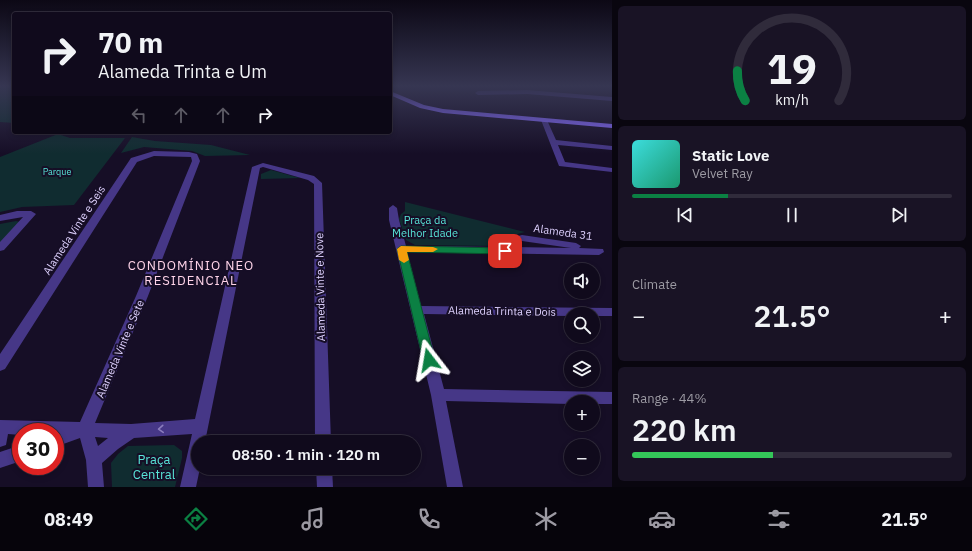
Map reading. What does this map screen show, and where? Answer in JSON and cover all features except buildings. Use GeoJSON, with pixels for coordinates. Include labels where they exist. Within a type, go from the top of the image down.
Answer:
{"type":"FeatureCollection","features":[{"type":"Feature","properties":{"kind":"street"},"geometry":{"type":"LineString","coordinates":[[431,109],[612,126]]}},
{"type":"Feature","properties":{"kind":"street"},"geometry":{"type":"LineString","coordinates":[[544,120],[562,164],[612,170]]}},
{"type":"Feature","properties":{"kind":"street"},"geometry":{"type":"LineString","coordinates":[[554,142],[612,148]]}},
{"type":"Feature","properties":{"kind":"street","name":"Alameda Vinte e Seis"},"geometry":{"type":"LineString","coordinates":[[0,365],[134,160],[142,155],[152,154],[189,154],[194,156]]}},
{"type":"Feature","properties":{"kind":"street","name":"Alameda Vinte e Sete"},"geometry":{"type":"LineString","coordinates":[[85,429],[142,296],[196,161],[194,156]]}},
{"type":"Feature","properties":{"kind":"street","name":"Alameda Vinte e Nove"},"geometry":{"type":"LineString","coordinates":[[200,426],[256,167],[263,165],[312,178],[318,183],[323,435]]}},
{"type":"Feature","properties":{"kind":"street"},"geometry":{"type":"LineString","coordinates":[[393,208],[394,220],[438,395],[455,487]]}},
{"type":"Feature","properties":{"kind":"street"},"geometry":{"type":"LineString","coordinates":[[0,218],[17,214],[31,214],[0,248]]}},
{"type":"Feature","properties":{"kind":"street","name":"Alameda 31"},"geometry":{"type":"LineString","coordinates":[[522,238],[596,249],[600,252],[599,252],[505,251],[513,240],[522,238]]}},
{"type":"Feature","properties":{"kind":"street"},"geometry":{"type":"LineString","coordinates":[[401,249],[505,251]]}},
{"type":"Feature","properties":{"kind":"street","name":"Alameda Trinta e Dois"},"geometry":{"type":"LineString","coordinates":[[416,310],[612,312]]}},
{"type":"Feature","properties":{"kind":"street"},"geometry":{"type":"LineString","coordinates":[[438,395],[612,398]]}},
{"type":"Feature","properties":{"kind":"street"},"geometry":{"type":"LineString","coordinates":[[0,427],[131,431],[200,426],[188,487]]}},
{"type":"Feature","properties":{"kind":"street"},"geometry":{"type":"LineString","coordinates":[[64,437],[85,429]]}},
{"type":"Feature","properties":{"kind":"street"},"geometry":{"type":"LineString","coordinates":[[85,429],[94,460],[96,487]]}},
{"type":"Feature","properties":{"kind":"street"},"geometry":{"type":"LineString","coordinates":[[94,460],[112,444],[131,431]]}},
{"type":"Feature","properties":{"kind":"street"},"geometry":{"type":"LineString","coordinates":[[0,432],[0,440]]}},
{"type":"Feature","properties":{"kind":"street"},"geometry":{"type":"LineString","coordinates":[[0,460],[12,456]]}},
{"type":"Feature","properties":{"kind":"street"},"geometry":{"type":"LineString","coordinates":[[324,475],[324,487]]}},
{"type":"Feature","properties":{"kind":"green space"},"geometry":{"type":"Polygon","coordinates":[[[0,109],[12,109],[12,123],[0,122],[0,109]]]}},
{"type":"Feature","properties":{"kind":"green space","name":"Parque"},"geometry":{"type":"Polygon","coordinates":[[[58,134],[70,138],[125,138],[74,205],[22,207],[0,212],[0,157],[58,134]]]}},
{"type":"Feature","properties":{"kind":"green space"},"geometry":{"type":"Polygon","coordinates":[[[132,137],[155,141],[211,145],[250,155],[205,156],[192,151],[144,147],[121,153],[132,137]]]}},
{"type":"Feature","properties":{"kind":"green space"},"geometry":{"type":"Polygon","coordinates":[[[271,170],[300,178],[261,179],[261,174],[271,170]]]}},
{"type":"Feature","properties":{"kind":"green space","name":"Praça da Melhor Idade"},"geometry":{"type":"Polygon","coordinates":[[[405,202],[525,232],[496,240],[499,246],[415,245],[406,240],[399,219],[401,214],[405,211],[405,202]]]}},
{"type":"Feature","properties":{"kind":"green space"},"geometry":{"type":"Polygon","coordinates":[[[16,221],[20,222],[0,244],[0,224],[16,221]]]}},
{"type":"Feature","properties":{"kind":"green space","name":"Praça Central"},"geometry":{"type":"Polygon","coordinates":[[[174,445],[182,451],[182,458],[175,487],[112,487],[111,463],[118,454],[128,446],[174,445]]]}},
{"type":"Feature","properties":{"kind":"slow traffic"},"geometry":{"type":"LineString","coordinates":[[404,260],[401,249],[433,249]]}},
{"type":"Feature","properties":{"kind":"district","name":"CONDOMÍNIO NEO RESIDENCIAL"},"geometry":{"type":"Point","coordinates":[191,272]}},
{"type":"Feature","properties":{"kind":"route"},"geometry":{"type":"LineString","coordinates":[[429,360],[401,249],[505,251]]}}]}
